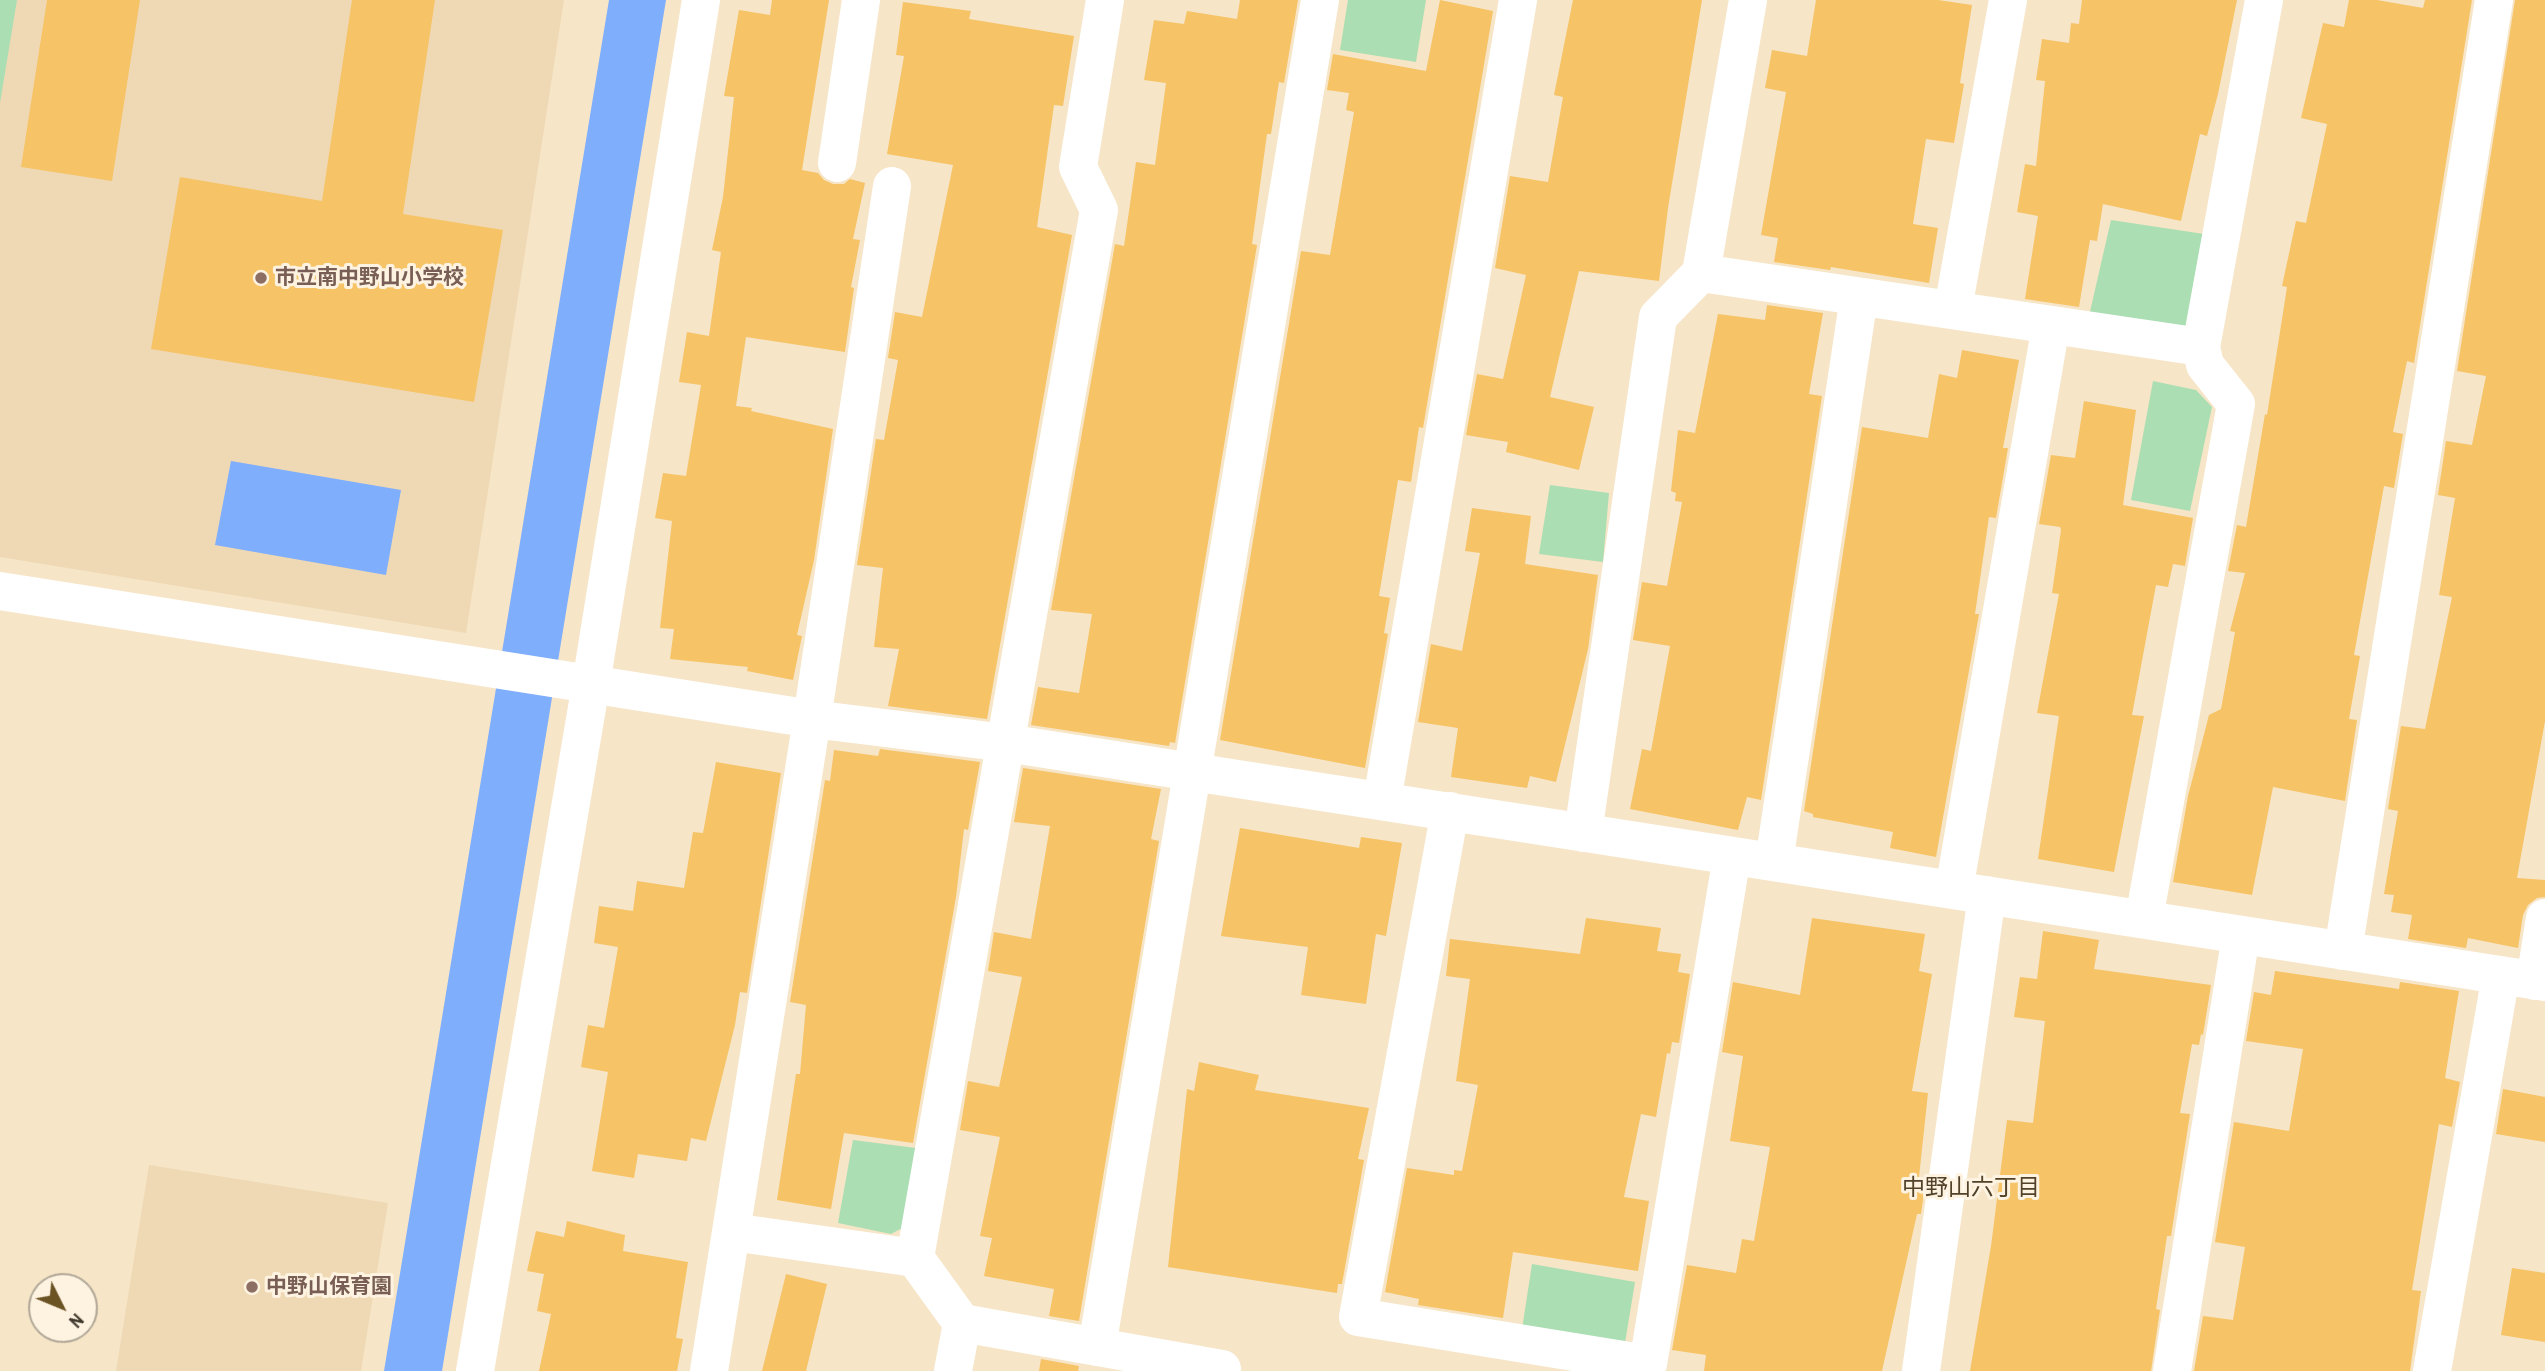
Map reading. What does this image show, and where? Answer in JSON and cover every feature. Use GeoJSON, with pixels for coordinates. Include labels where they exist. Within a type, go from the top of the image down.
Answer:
{"type":"FeatureCollection","features":[{"type":"Feature","properties":{"kind":"street"},"geometry":{"type":"LineString","coordinates":[[475,1371],[576,682],[701,0]]}},
{"type":"Feature","properties":{"kind":"street"},"geometry":{"type":"LineString","coordinates":[[837,163],[861,0]]}},
{"type":"Feature","properties":{"kind":"street"},"geometry":{"type":"LineString","coordinates":[[1105,0],[1078,167],[1099,210],[915,1258],[962,1323],[1222,1368],[1222,1371]]}},
{"type":"Feature","properties":{"kind":"street"},"geometry":{"type":"LineString","coordinates":[[1097,1347],[1320,0]]}},
{"type":"Feature","properties":{"kind":"street"},"geometry":{"type":"LineString","coordinates":[[1382,801],[1518,0]]}},
{"type":"Feature","properties":{"kind":"street"},"geometry":{"type":"LineString","coordinates":[[1583,833],[1658,317],[1701,273],[1748,0]]}},
{"type":"Feature","properties":{"kind":"street"},"geometry":{"type":"LineString","coordinates":[[1953,309],[2008,0]]}},
{"type":"Feature","properties":{"kind":"street"},"geometry":{"type":"LineString","coordinates":[[2144,919],[2236,404],[2205,365],[2201,347],[2264,0]]}},
{"type":"Feature","properties":{"kind":"street"},"geometry":{"type":"LineString","coordinates":[[2343,951],[2494,0]]}},
{"type":"Feature","properties":{"kind":"street"},"geometry":{"type":"LineString","coordinates":[[709,1371],[812,719],[892,186]]}},
{"type":"Feature","properties":{"kind":"street"},"geometry":{"type":"LineString","coordinates":[[1701,273],[2201,347]]}},
{"type":"Feature","properties":{"kind":"street"},"geometry":{"type":"LineString","coordinates":[[1774,862],[1859,297]]}},
{"type":"Feature","properties":{"kind":"street"},"geometry":{"type":"LineString","coordinates":[[1920,1371],[1970,893],[2052,325]]}},
{"type":"Feature","properties":{"kind":"street"},"geometry":{"type":"LineString","coordinates":[[0,591],[812,719],[1006,743],[2527,979]]}},
{"type":"Feature","properties":{"kind":"street"},"geometry":{"type":"LineString","coordinates":[[1450,811],[1358,1317],[1648,1364],[1732,856]]}},
{"type":"Feature","properties":{"kind":"street"},"geometry":{"type":"LineString","coordinates":[[2432,1371],[2527,979],[2545,918]]}},
{"type":"Feature","properties":{"kind":"street"},"geometry":{"type":"LineString","coordinates":[[2172,1371],[2241,936]]}},
{"type":"Feature","properties":{"kind":"street"},"geometry":{"type":"LineString","coordinates":[[732,1232],[915,1258]]}},
{"type":"Feature","properties":{"kind":"street"},"geometry":{"type":"LineString","coordinates":[[953,1371],[962,1323]]}},
{"type":"Feature","properties":{"kind":"shaded area","name":"市立南中野山小学校"},"geometry":{"type":"Polygon","coordinates":[[[0,0],[564,0],[466,633],[0,557],[0,0]]]}},
{"type":"Feature","properties":{"kind":"shaded area","name":"中野山保育園"},"geometry":{"type":"Polygon","coordinates":[[[149,1165],[388,1203],[361,1371],[116,1371],[149,1165]]]}},
{"type":"Feature","properties":{"kind":"green space"},"geometry":{"type":"Polygon","coordinates":[[[0,0],[17,0],[0,103],[0,0]]]}},
{"type":"Feature","properties":{"kind":"green space"},"geometry":{"type":"Polygon","coordinates":[[[1348,0],[1426,0],[1416,62],[1340,50],[1348,0]]]}},
{"type":"Feature","properties":{"kind":"green space"},"geometry":{"type":"Polygon","coordinates":[[[2111,220],[2204,234],[2189,335],[2089,316],[2111,220]]]}},
{"type":"Feature","properties":{"kind":"green space"},"geometry":{"type":"Polygon","coordinates":[[[2153,381],[2196,390],[2212,407],[2190,511],[2131,500],[2153,381]]]}},
{"type":"Feature","properties":{"kind":"green space"},"geometry":{"type":"Polygon","coordinates":[[[1550,485],[1609,493],[1603,562],[1539,554],[1550,485]]]}},
{"type":"Feature","properties":{"kind":"green space"},"geometry":{"type":"Polygon","coordinates":[[[853,1140],[916,1148],[906,1226],[891,1234],[838,1223],[853,1140]]]}},
{"type":"Feature","properties":{"kind":"green space"},"geometry":{"type":"Polygon","coordinates":[[[1532,1264],[1635,1282],[1624,1349],[1522,1329],[1532,1264]]]}},
{"type":"Feature","properties":{"kind":"water"},"geometry":{"type":"Polygon","coordinates":[[[609,0],[666,0],[442,1371],[384,1371],[609,0]]]}},
{"type":"Feature","properties":{"kind":"water"},"geometry":{"type":"Polygon","coordinates":[[[231,461],[401,490],[386,575],[215,545],[231,461]]]}},
{"type":"Feature","properties":{"kind":"building"},"geometry":{"type":"Polygon","coordinates":[[[47,0],[140,0],[112,181],[21,167],[47,0]]]}},
{"type":"Feature","properties":{"kind":"building"},"geometry":{"type":"Polygon","coordinates":[[[352,0],[435,0],[403,214],[503,230],[474,402],[151,349],[180,177],[322,201],[352,0]]]}},
{"type":"Feature","properties":{"kind":"building"},"geometry":{"type":"Polygon","coordinates":[[[772,0],[829,0],[802,170],[818,173],[833,184],[844,184],[850,179],[865,183],[853,239],[860,240],[851,287],[854,288],[845,352],[746,337],[736,406],[833,429],[814,560],[797,635],[802,636],[793,680],[747,671],[748,667],[670,659],[674,629],[660,628],[672,521],[655,518],[663,473],[686,476],[701,385],[679,382],[687,332],[709,336],[721,252],[712,250],[723,197],[734,97],[724,96],[739,10],[770,15],[772,0]]]}},
{"type":"Feature","properties":{"kind":"building"},"geometry":{"type":"Polygon","coordinates":[[[1240,0],[1298,0],[1284,83],[1279,82],[1271,134],[1267,134],[1252,244],[1257,245],[1175,743],[1170,742],[1169,746],[1031,725],[1038,687],[1079,693],[1092,614],[1051,610],[1115,244],[1124,246],[1136,162],[1155,165],[1166,83],[1144,80],[1154,20],[1184,24],[1187,11],[1237,19],[1240,0]]]}},
{"type":"Feature","properties":{"kind":"building"},"geometry":{"type":"Polygon","coordinates":[[[1440,0],[1493,11],[1423,428],[1419,427],[1411,482],[1398,480],[1379,596],[1390,598],[1384,633],[1388,634],[1365,768],[1220,740],[1301,251],[1330,255],[1354,112],[1346,110],[1349,93],[1327,90],[1333,54],[1426,71],[1440,0]]]}},
{"type":"Feature","properties":{"kind":"building"},"geometry":{"type":"Polygon","coordinates":[[[1573,0],[1702,0],[1668,208],[1659,281],[1579,271],[1550,397],[1594,407],[1579,470],[1506,452],[1508,442],[1466,435],[1477,374],[1503,379],[1526,275],[1495,268],[1510,176],[1548,182],[1563,97],[1554,95],[1573,0]]]}},
{"type":"Feature","properties":{"kind":"building"},"geometry":{"type":"Polygon","coordinates":[[[1816,0],[1938,0],[1972,5],[1960,83],[1964,84],[1954,143],[1926,139],[1913,224],[1938,228],[1929,283],[1831,267],[1830,270],[1774,262],[1778,238],[1761,235],[1786,92],[1765,88],[1772,50],[1807,56],[1816,0]]]}},
{"type":"Feature","properties":{"kind":"building"},"geometry":{"type":"Polygon","coordinates":[[[2082,0],[2237,0],[2218,94],[2207,136],[2200,134],[2181,221],[2103,204],[2097,241],[2090,240],[2079,307],[2025,299],[2038,216],[2017,212],[2025,164],[2036,166],[2045,81],[2036,80],[2042,39],[2069,43],[2071,23],[2079,24],[2082,0]]]}},
{"type":"Feature","properties":{"kind":"building"},"geometry":{"type":"Polygon","coordinates":[[[2349,0],[2377,0],[2423,8],[2425,0],[2472,0],[2414,363],[2407,361],[2393,432],[2403,434],[2394,488],[2384,486],[2354,655],[2360,656],[2349,719],[2357,720],[2345,801],[2273,787],[2252,895],[2173,882],[2188,796],[2209,715],[2221,709],[2235,632],[2230,631],[2245,573],[2228,571],[2237,525],[2246,527],[2287,287],[2282,286],[2296,221],[2306,223],[2327,124],[2301,118],[2323,23],[2344,27],[2349,0]]]}},
{"type":"Feature","properties":{"kind":"building"},"geometry":{"type":"Polygon","coordinates":[[[2515,0],[2545,0],[2545,721],[2517,878],[2545,880],[2545,897],[2537,898],[2528,905],[2523,915],[2518,948],[2468,938],[2466,948],[2408,939],[2412,915],[2391,912],[2394,895],[2384,894],[2398,811],[2388,809],[2401,726],[2425,729],[2452,597],[2439,595],[2455,498],[2438,495],[2446,441],[2472,445],[2486,376],[2457,371],[2515,0]]]}},
{"type":"Feature","properties":{"kind":"building"},"geometry":{"type":"Polygon","coordinates":[[[903,2],[971,11],[969,19],[1074,36],[1063,106],[1054,105],[1037,227],[1072,235],[987,719],[888,706],[899,649],[874,647],[883,568],[857,565],[876,439],[884,440],[898,360],[888,358],[895,312],[922,317],[953,165],[887,154],[904,56],[896,55],[903,2]]]}},
{"type":"Feature","properties":{"kind":"building"},"geometry":{"type":"Polygon","coordinates":[[[1767,305],[1823,313],[1809,394],[1822,396],[1761,800],[1747,797],[1738,830],[1630,809],[1642,749],[1651,751],[1670,646],[1633,640],[1642,582],[1667,586],[1682,502],[1675,501],[1676,493],[1671,491],[1678,430],[1695,433],[1718,314],[1765,320],[1767,305]]]}},
{"type":"Feature","properties":{"kind":"building"},"geometry":{"type":"Polygon","coordinates":[[[1962,350],[2019,360],[2003,448],[2008,448],[1996,518],[1989,517],[1975,614],[1979,614],[1936,857],[1890,848],[1893,832],[1813,817],[1813,814],[1804,811],[1862,427],[1928,438],[1939,374],[1957,378],[1962,350]]]}},
{"type":"Feature","properties":{"kind":"building"},"geometry":{"type":"Polygon","coordinates":[[[2084,401],[2136,410],[2123,505],[2193,518],[2185,566],[2173,564],[2168,587],[2156,585],[2132,715],[2144,716],[2114,872],[2038,859],[2059,716],[2037,713],[2059,594],[2052,593],[2061,530],[2060,527],[2039,524],[2051,455],[2075,458],[2084,401]]]}},
{"type":"Feature","properties":{"kind":"building"},"geometry":{"type":"Polygon","coordinates":[[[1472,508],[1531,516],[1525,564],[1598,575],[1588,649],[1556,782],[1530,776],[1527,788],[1451,777],[1458,728],[1418,722],[1431,644],[1462,651],[1480,553],[1465,551],[1472,508]]]}},
{"type":"Feature","properties":{"kind":"building"},"geometry":{"type":"Polygon","coordinates":[[[880,749],[980,762],[968,830],[964,829],[956,897],[913,1143],[844,1133],[831,1209],[777,1200],[796,1074],[800,1074],[806,1005],[790,1002],[825,780],[830,781],[834,750],[878,756],[880,749]]]}},
{"type":"Feature","properties":{"kind":"building"},"geometry":{"type":"Polygon","coordinates":[[[716,762],[781,773],[747,993],[740,992],[735,1025],[706,1141],[691,1138],[687,1161],[638,1154],[634,1178],[592,1171],[608,1072],[581,1067],[588,1025],[604,1028],[618,947],[594,943],[599,906],[633,911],[637,881],[684,888],[693,832],[703,833],[716,762]]]}},
{"type":"Feature","properties":{"kind":"building"},"geometry":{"type":"Polygon","coordinates":[[[1023,768],[1161,789],[1151,839],[1159,841],[1079,1321],[1049,1316],[1054,1289],[984,1276],[992,1238],[980,1236],[1000,1137],[960,1130],[968,1081],[999,1087],[1022,977],[988,971],[994,932],[1031,939],[1050,826],[1014,822],[1023,768]]]}},
{"type":"Feature","properties":{"kind":"building"},"geometry":{"type":"Polygon","coordinates":[[[1240,828],[1359,848],[1361,837],[1402,843],[1386,936],[1376,934],[1366,1004],[1301,995],[1308,947],[1221,936],[1240,828]]]}},
{"type":"Feature","properties":{"kind":"building"},"geometry":{"type":"Polygon","coordinates":[[[1586,918],[1661,928],[1657,951],[1681,954],[1678,972],[1690,974],[1679,1043],[1672,1042],[1670,1054],[1667,1053],[1656,1117],[1641,1114],[1624,1197],[1649,1201],[1638,1271],[1513,1252],[1503,1318],[1418,1305],[1419,1299],[1385,1292],[1407,1168],[1454,1175],[1454,1170],[1462,1171],[1478,1085],[1456,1081],[1470,979],[1446,976],[1450,939],[1580,954],[1586,918]]]}},
{"type":"Feature","properties":{"kind":"building"},"geometry":{"type":"Polygon","coordinates":[[[1812,918],[1925,934],[1919,971],[1932,974],[1912,1091],[1928,1093],[1919,1177],[1926,1178],[1921,1214],[1917,1214],[1882,1371],[1704,1371],[1706,1355],[1672,1350],[1687,1265],[1736,1273],[1742,1239],[1754,1241],[1770,1147],[1730,1141],[1743,1056],[1722,1052],[1733,982],[1800,995],[1812,918]]]}},
{"type":"Feature","properties":{"kind":"building"},"geometry":{"type":"Polygon","coordinates":[[[2043,931],[2099,940],[2094,969],[2211,985],[2203,1035],[2201,1034],[2199,1045],[2192,1044],[2180,1113],[2190,1114],[2171,1236],[2167,1236],[2156,1309],[2160,1310],[2151,1371],[1970,1371],[1991,1246],[2007,1120],[2033,1123],[2045,1021],[2014,1017],[2020,977],[2037,979],[2043,931]]]}},
{"type":"Feature","properties":{"kind":"building"},"geometry":{"type":"Polygon","coordinates":[[[2275,971],[2399,989],[2400,982],[2459,991],[2445,1078],[2460,1082],[2452,1127],[2439,1124],[2412,1290],[2421,1291],[2410,1371],[2194,1371],[2203,1316],[2233,1320],[2245,1247],[2215,1242],[2234,1122],[2289,1131],[2303,1049],[2246,1041],[2254,992],[2271,995],[2275,971]]]}},
{"type":"Feature","properties":{"kind":"building"},"geometry":{"type":"Polygon","coordinates":[[[1199,1062],[1259,1075],[1255,1090],[1369,1108],[1358,1159],[1364,1160],[1342,1284],[1338,1284],[1337,1293],[1168,1267],[1187,1089],[1194,1091],[1199,1062]]]}},
{"type":"Feature","properties":{"kind":"building"},"geometry":{"type":"Polygon","coordinates":[[[2503,1089],[2545,1097],[2545,1142],[2496,1134],[2503,1089]]]}},
{"type":"Feature","properties":{"kind":"building"},"geometry":{"type":"Polygon","coordinates":[[[567,1221],[625,1235],[623,1251],[688,1262],[676,1338],[683,1339],[677,1371],[539,1371],[551,1314],[537,1311],[544,1274],[527,1271],[536,1231],[564,1237],[567,1221]]]}},
{"type":"Feature","properties":{"kind":"building"},"geometry":{"type":"Polygon","coordinates":[[[2512,1268],[2545,1273],[2545,1342],[2501,1335],[2512,1268]]]}},
{"type":"Feature","properties":{"kind":"building"},"geometry":{"type":"Polygon","coordinates":[[[786,1274],[827,1284],[806,1371],[762,1371],[786,1274]]]}},
{"type":"Feature","properties":{"kind":"building"},"geometry":{"type":"Polygon","coordinates":[[[1041,1359],[1079,1366],[1078,1371],[1039,1371],[1041,1359]]]}},
{"type":"Feature","properties":{"kind":"place","name":"市立南中野山小学校"},"geometry":{"type":"Point","coordinates":[261,278]}},
{"type":"Feature","properties":{"kind":"place","name":"中野山保育園"},"geometry":{"type":"Point","coordinates":[252,1287]}},
{"type":"Feature","properties":{"kind":"district","name":"中野山六丁目"},"geometry":{"type":"Point","coordinates":[1971,1189]}}]}
